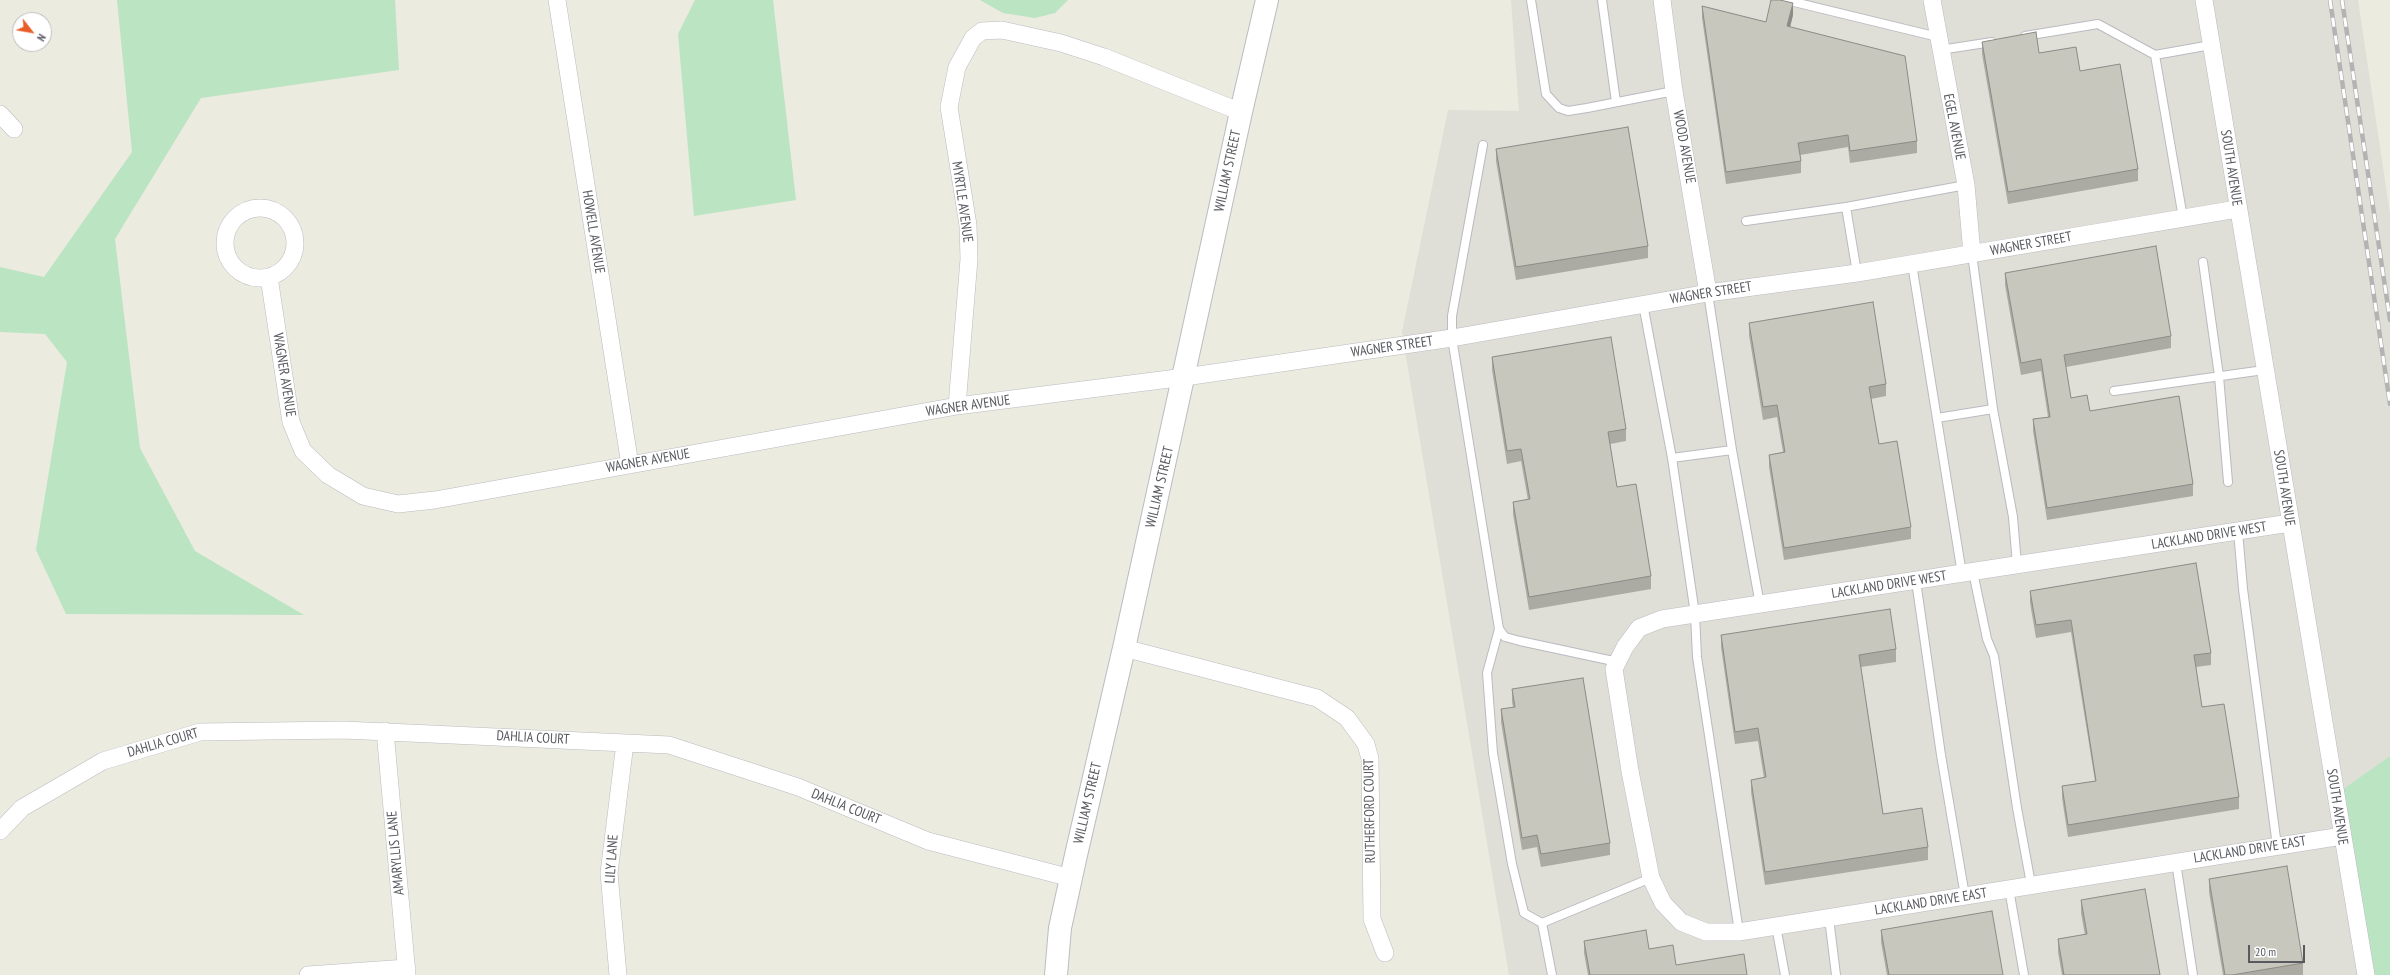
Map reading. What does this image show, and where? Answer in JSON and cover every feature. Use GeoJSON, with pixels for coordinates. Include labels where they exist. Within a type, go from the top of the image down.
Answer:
{"type":"FeatureCollection","features":[{"type":"Feature","properties":{"kind":"main road","name":"WILLIAM STREET"},"geometry":{"type":"LineString","coordinates":[[1056,975],[1060,928],[1185,377],[1240,112],[1267,0]]}},
{"type":"Feature","properties":{"kind":"street","name":"HOWELL AVENUE"},"geometry":{"type":"LineString","coordinates":[[557,0],[630,465]]}},
{"type":"Feature","properties":{"kind":"street","name":"WOOD AVENUE"},"geometry":{"type":"LineString","coordinates":[[1662,0],[1674,91],[1708,293]]}},
{"type":"Feature","properties":{"kind":"street","name":"EGEL AVENUE"},"geometry":{"type":"LineString","coordinates":[[1932,0],[1966,185],[1972,254]]}},
{"type":"Feature","properties":{"kind":"street","name":"SOUTH AVENUE"},"geometry":{"type":"LineString","coordinates":[[2204,0],[2237,209],[2366,975]]}},
{"type":"Feature","properties":{"kind":"street","name":"MYRTLE AVENUE"},"geometry":{"type":"LineString","coordinates":[[957,406],[969,259],[968,226],[949,107],[957,67],[966,48],[982,31],[1017,32],[1061,43],[1104,57],[1240,112]]}},
{"type":"Feature","properties":{"kind":"street"},"geometry":{"type":"LineString","coordinates":[[0,114],[14,129]]}},
{"type":"Feature","properties":{"kind":"street"},"geometry":{"type":"LineString","coordinates":[[254,209],[275,212],[284,218],[293,230],[296,244],[294,255],[288,265],[281,272],[269,277],[252,278],[236,269],[228,257],[225,246],[227,232],[232,222],[243,213],[254,209]]}},
{"type":"Feature","properties":{"kind":"street","name":"WAGNER STREET"},"geometry":{"type":"LineString","coordinates":[[1185,377],[1452,338],[1708,293],[1857,273],[2237,209]]}},
{"type":"Feature","properties":{"kind":"street","name":"WAGNER AVENUE"},"geometry":{"type":"LineString","coordinates":[[269,277],[291,422],[303,451],[328,475],[364,496],[398,504],[435,500],[957,406],[1185,377]]}},
{"type":"Feature","properties":{"kind":"street","name":"LACKLAND DRIVE WEST"},"geometry":{"type":"LineString","coordinates":[[1630,771],[1614,669],[1625,646],[1639,628],[1662,619],[2290,523]]}},
{"type":"Feature","properties":{"kind":"street","name":"RUTHERFORD COURT"},"geometry":{"type":"LineString","coordinates":[[1124,648],[1317,698],[1347,718],[1366,744],[1370,760],[1372,919],[1385,952]]}},
{"type":"Feature","properties":{"kind":"street","name":"DAHLIA COURT"},"geometry":{"type":"LineString","coordinates":[[0,831],[22,808],[104,761],[200,732],[344,730],[385,731],[668,745],[798,787],[928,841],[1071,878]]}},
{"type":"Feature","properties":{"kind":"street","name":"AMARYLLIS LANE"},"geometry":{"type":"LineString","coordinates":[[385,731],[407,972]]}},
{"type":"Feature","properties":{"kind":"street","name":"LILY LANE"},"geometry":{"type":"LineString","coordinates":[[618,975],[609,873],[625,743]]}},
{"type":"Feature","properties":{"kind":"street","name":"LACKLAND DRIVE EAST"},"geometry":{"type":"LineString","coordinates":[[1630,771],[1651,878],[1663,903],[1681,922],[1706,932],[1739,932],[2009,889],[2031,884],[2342,836]]}},
{"type":"Feature","properties":{"kind":"street"},"geometry":{"type":"LineString","coordinates":[[308,975],[407,972]]}},
{"type":"Feature","properties":{"kind":"lane"},"geometry":{"type":"LineString","coordinates":[[1531,0],[1546,94],[1559,108],[1568,111],[1629,101],[1674,91]]}},
{"type":"Feature","properties":{"kind":"lane"},"geometry":{"type":"LineString","coordinates":[[1602,0],[1613,91],[1616,102]]}},
{"type":"Feature","properties":{"kind":"lane"},"geometry":{"type":"LineString","coordinates":[[1786,0],[1939,44],[2000,40]]}},
{"type":"Feature","properties":{"kind":"lane"},"geometry":{"type":"LineString","coordinates":[[2015,38],[2098,24],[2155,54],[2211,45]]}},
{"type":"Feature","properties":{"kind":"lane"},"geometry":{"type":"LineString","coordinates":[[2155,54],[2184,218]]}},
{"type":"Feature","properties":{"kind":"lane"},"geometry":{"type":"LineString","coordinates":[[1483,145],[1452,316],[1452,338],[1499,629],[1487,673],[1492,753],[1512,864],[1524,913],[1542,924],[1552,975]]}},
{"type":"Feature","properties":{"kind":"lane"},"geometry":{"type":"LineString","coordinates":[[1746,221],[1846,207],[1966,185]]}},
{"type":"Feature","properties":{"kind":"lane"},"geometry":{"type":"LineString","coordinates":[[1846,207],[1857,273]]}},
{"type":"Feature","properties":{"kind":"lane"},"geometry":{"type":"LineString","coordinates":[[1972,254],[1993,408],[2013,517],[2017,565]]}},
{"type":"Feature","properties":{"kind":"lane"},"geometry":{"type":"LineString","coordinates":[[2204,262],[2219,376],[2228,482]]}},
{"type":"Feature","properties":{"kind":"lane"},"geometry":{"type":"LineString","coordinates":[[1912,264],[1937,418],[1967,573],[1987,639],[1994,656],[2017,808],[2031,884]]}},
{"type":"Feature","properties":{"kind":"lane"},"geometry":{"type":"LineString","coordinates":[[1708,293],[1732,450],[1760,604]]}},
{"type":"Feature","properties":{"kind":"lane"},"geometry":{"type":"LineString","coordinates":[[1643,304],[1672,458],[1695,614],[1697,657],[1739,932]]}},
{"type":"Feature","properties":{"kind":"lane"},"geometry":{"type":"LineString","coordinates":[[2114,391],[2264,370]]}},
{"type":"Feature","properties":{"kind":"lane"},"geometry":{"type":"LineString","coordinates":[[1937,418],[1993,408]]}},
{"type":"Feature","properties":{"kind":"lane"},"geometry":{"type":"LineString","coordinates":[[1672,458],[1732,450]]}},
{"type":"Feature","properties":{"kind":"lane"},"geometry":{"type":"LineString","coordinates":[[2238,532],[2243,589],[2277,846]]}},
{"type":"Feature","properties":{"kind":"lane"},"geometry":{"type":"LineString","coordinates":[[1916,581],[1941,755],[1965,896]]}},
{"type":"Feature","properties":{"kind":"lane"},"geometry":{"type":"LineString","coordinates":[[1499,629],[1505,637],[1618,662]]}},
{"type":"Feature","properties":{"kind":"lane"},"geometry":{"type":"LineString","coordinates":[[2176,862],[2193,975]]}},
{"type":"Feature","properties":{"kind":"lane"},"geometry":{"type":"LineString","coordinates":[[1542,924],[1651,878]]}},
{"type":"Feature","properties":{"kind":"lane"},"geometry":{"type":"LineString","coordinates":[[2009,889],[2024,975]]}},
{"type":"Feature","properties":{"kind":"lane"},"geometry":{"type":"LineString","coordinates":[[1829,918],[1836,975]]}},
{"type":"Feature","properties":{"kind":"lane"},"geometry":{"type":"LineString","coordinates":[[1776,926],[1786,975]]}},
{"type":"Feature","properties":{"kind":"shaded area"},"geometry":{"type":"Polygon","coordinates":[[[1511,0],[2358,0],[2390,214],[2390,756],[2333,796],[2362,975],[1509,975],[1402,332],[1448,110],[1519,111],[1511,0]]]}},
{"type":"Feature","properties":{"kind":"green space"},"geometry":{"type":"Polygon","coordinates":[[[117,0],[395,0],[399,70],[201,98],[115,239],[140,448],[195,551],[304,615],[66,614],[36,550],[67,362],[45,334],[0,332],[0,267],[44,277],[132,152],[117,0]]]}},
{"type":"Feature","properties":{"kind":"green space"},"geometry":{"type":"Polygon","coordinates":[[[695,0],[773,0],[796,200],[694,216],[678,34],[695,0]]]}},
{"type":"Feature","properties":{"kind":"green space"},"geometry":{"type":"Polygon","coordinates":[[[980,0],[1068,0],[1055,13],[1035,18],[1003,13],[980,0]]]}},
{"type":"Feature","properties":{"kind":"green space"},"geometry":{"type":"Polygon","coordinates":[[[2390,756],[2390,975],[2362,975],[2333,796],[2390,756]]]}},
{"type":"Feature","properties":{"kind":"building"},"geometry":{"type":"Polygon","coordinates":[[[1771,0],[1780,0],[1793,3],[1787,26],[1905,56],[1917,141],[1850,151],[1848,135],[1798,143],[1801,161],[1726,172],[1702,6],[1766,22],[1771,0]]]}},
{"type":"Feature","properties":{"kind":"building"},"geometry":{"type":"Polygon","coordinates":[[[2036,32],[2039,53],[2076,47],[2080,71],[2120,64],[2138,169],[2008,192],[1982,42],[2036,32]]]}},
{"type":"Feature","properties":{"kind":"building"},"geometry":{"type":"Polygon","coordinates":[[[1628,127],[1648,246],[1516,267],[1496,149],[1628,127]]]}},
{"type":"Feature","properties":{"kind":"building"},"geometry":{"type":"Polygon","coordinates":[[[2156,246],[2171,336],[2064,355],[2071,398],[2087,395],[2090,411],[2179,396],[2193,484],[2047,508],[2033,419],[2050,417],[2041,359],[2021,363],[2005,273],[2156,246]]]}},
{"type":"Feature","properties":{"kind":"building"},"geometry":{"type":"Polygon","coordinates":[[[1873,302],[1886,384],[1869,387],[1879,444],[1897,441],[1911,527],[1784,548],[1769,455],[1785,452],[1777,405],[1763,407],[1749,323],[1873,302]]]}},
{"type":"Feature","properties":{"kind":"building"},"geometry":{"type":"Polygon","coordinates":[[[1611,337],[1626,429],[1608,432],[1617,487],[1636,484],[1651,576],[1529,597],[1513,502],[1530,499],[1521,449],[1507,451],[1492,357],[1611,337]]]}},
{"type":"Feature","properties":{"kind":"building"},"geometry":{"type":"Polygon","coordinates":[[[2196,563],[2211,653],[2194,655],[2202,707],[2224,704],[2239,797],[2068,825],[2062,786],[2096,781],[2071,620],[2036,625],[2030,591],[2196,563]]]}},
{"type":"Feature","properties":{"kind":"building"},"geometry":{"type":"Polygon","coordinates":[[[1890,609],[1896,649],[1859,655],[1883,814],[1922,808],[1928,847],[1765,872],[1751,780],[1766,777],[1758,728],[1735,732],[1721,635],[1890,609]]]}},
{"type":"Feature","properties":{"kind":"building"},"geometry":{"type":"Polygon","coordinates":[[[1583,678],[1610,843],[1541,854],[1537,835],[1522,838],[1501,709],[1515,707],[1512,689],[1583,678]]]}},
{"type":"Feature","properties":{"kind":"building"},"geometry":{"type":"Polygon","coordinates":[[[2287,866],[2303,963],[2225,975],[2209,879],[2287,866]]]}},
{"type":"Feature","properties":{"kind":"building"},"geometry":{"type":"Polygon","coordinates":[[[2145,889],[2160,975],[2064,975],[2058,939],[2087,934],[2081,900],[2145,889]]]}},
{"type":"Feature","properties":{"kind":"building"},"geometry":{"type":"Polygon","coordinates":[[[1992,911],[2003,975],[1889,975],[1881,930],[1992,911]]]}},
{"type":"Feature","properties":{"kind":"building"},"geometry":{"type":"Polygon","coordinates":[[[1646,930],[1649,949],[1673,945],[1676,965],[1744,954],[1747,975],[1590,975],[1584,941],[1646,930]]]}},
{"type":"Feature","properties":{"kind":"railway"},"geometry":{"type":"LineString","coordinates":[[2330,0],[2390,404]]}},
{"type":"Feature","properties":{"kind":"railway"},"geometry":{"type":"LineString","coordinates":[[2342,0],[2390,320]]}}]}
